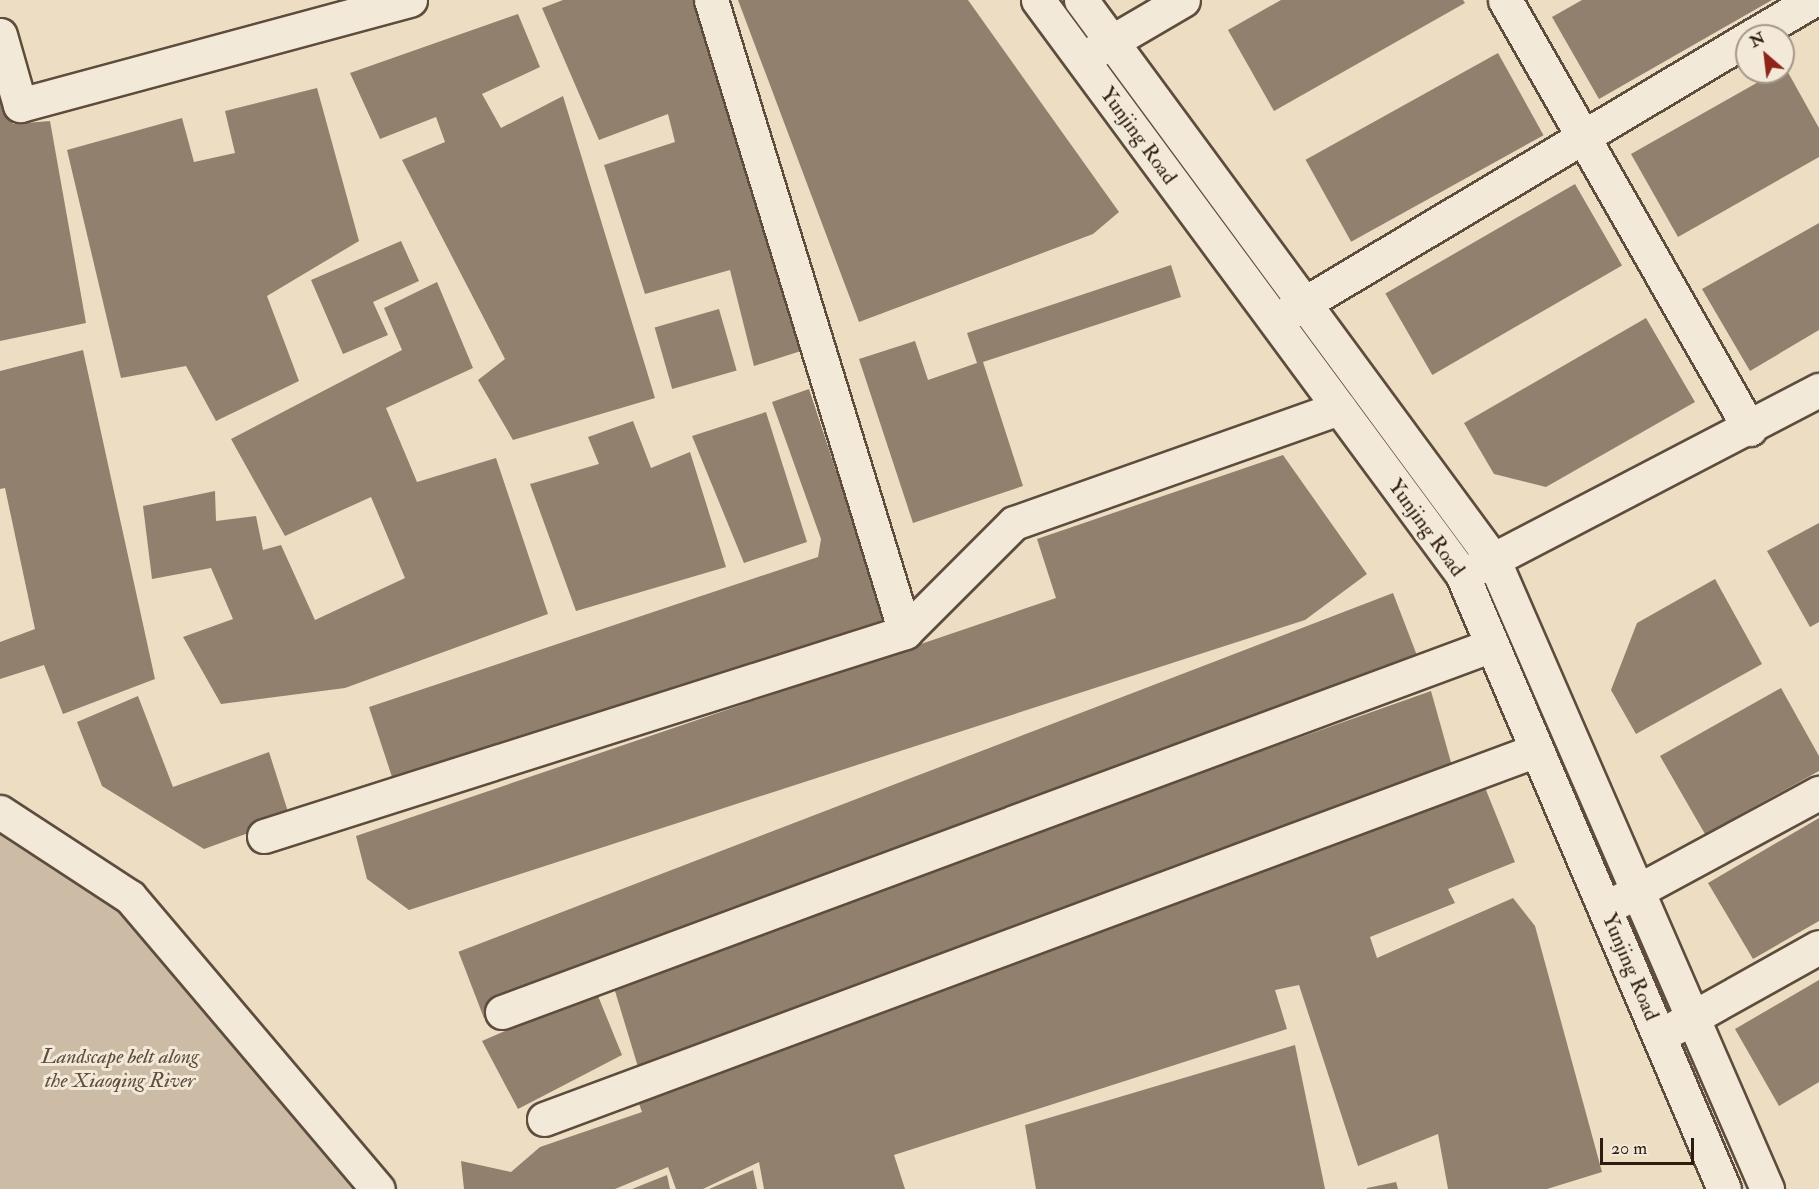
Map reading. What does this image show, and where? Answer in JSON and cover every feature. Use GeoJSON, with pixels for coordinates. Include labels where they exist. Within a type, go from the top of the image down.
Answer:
{"type":"FeatureCollection","features":[{"type":"Feature","properties":{"kind":"street"},"geometry":{"type":"LineString","coordinates":[[0,35],[20,105],[410,0]]}},
{"type":"Feature","properties":{"kind":"street"},"geometry":{"type":"LineString","coordinates":[[711,0],[905,632]]}},
{"type":"Feature","properties":{"kind":"street","name":"Yunjing Road"},"geometry":{"type":"LineString","coordinates":[[1038,0],[1462,574],[1724,1189]]}},
{"type":"Feature","properties":{"kind":"street","name":"Yunjing Road"},"geometry":{"type":"LineString","coordinates":[[1081,0],[1494,561],[1635,892],[1767,1189]]}},
{"type":"Feature","properties":{"kind":"street"},"geometry":{"type":"LineString","coordinates":[[1082,59],[1183,0]]}},
{"type":"Feature","properties":{"kind":"street"},"geometry":{"type":"LineString","coordinates":[[1505,0],[1750,429]]}},
{"type":"Feature","properties":{"kind":"street"},"geometry":{"type":"LineString","coordinates":[[1772,24],[1813,0]]}},
{"type":"Feature","properties":{"kind":"street"},"geometry":{"type":"LineString","coordinates":[[1275,321],[1735,46]]}},
{"type":"Feature","properties":{"kind":"street"},"geometry":{"type":"LineString","coordinates":[[1462,574],[1494,561],[1750,429],[1819,390]]}},
{"type":"Feature","properties":{"kind":"street"},"geometry":{"type":"LineString","coordinates":[[264,836],[905,632],[1014,523],[1339,408]]}},
{"type":"Feature","properties":{"kind":"street"},"geometry":{"type":"LineString","coordinates":[[502,1012],[1492,645]]}},
{"type":"Feature","properties":{"kind":"street"},"geometry":{"type":"LineString","coordinates":[[544,1119],[1537,750]]}},
{"type":"Feature","properties":{"kind":"street"},"geometry":{"type":"LineString","coordinates":[[1605,909],[1819,793]]}},
{"type":"Feature","properties":{"kind":"street"},"geometry":{"type":"LineString","coordinates":[[0,812],[130,897],[378,1189]]}},
{"type":"Feature","properties":{"kind":"street"},"geometry":{"type":"LineString","coordinates":[[1659,1036],[1819,947]]}},
{"type":"Feature","properties":{"kind":"green space","name":"Landscape belt along the Xiaoqing River"},"geometry":{"type":"Polygon","coordinates":[[[0,802],[130,897],[378,1189],[0,1189],[0,802]]]}},
{"type":"Feature","properties":{"kind":"building"},"geometry":{"type":"Polygon","coordinates":[[[563,0],[695,0],[804,350],[754,366],[730,270],[645,294],[604,165],[675,142],[668,114],[599,140],[542,8],[563,0]]]}},
{"type":"Feature","properties":{"kind":"building"},"geometry":{"type":"Polygon","coordinates":[[[738,0],[968,0],[1119,212],[1093,234],[859,322],[738,0]]]}},
{"type":"Feature","properties":{"kind":"building"},"geometry":{"type":"Polygon","coordinates":[[[1281,0],[1463,0],[1465,3],[1274,111],[1228,30],[1281,0]]]}},
{"type":"Feature","properties":{"kind":"building"},"geometry":{"type":"Polygon","coordinates":[[[1582,0],[1772,0],[1599,99],[1552,17],[1582,0]]]}},
{"type":"Feature","properties":{"kind":"building"},"geometry":{"type":"Polygon","coordinates":[[[518,14],[540,67],[482,94],[501,128],[563,96],[655,398],[513,440],[478,380],[505,359],[402,160],[445,142],[436,117],[380,139],[350,73],[518,14]]]}},
{"type":"Feature","properties":{"kind":"building"},"geometry":{"type":"Polygon","coordinates":[[[1498,53],[1544,135],[1351,242],[1306,160],[1498,53]]]}},
{"type":"Feature","properties":{"kind":"building"},"geometry":{"type":"Polygon","coordinates":[[[0,75],[13,124],[50,121],[86,323],[0,341],[0,75]]]}},
{"type":"Feature","properties":{"kind":"building"},"geometry":{"type":"Polygon","coordinates":[[[1755,84],[1794,84],[1819,128],[1819,157],[1678,237],[1631,154],[1755,84]]]}},
{"type":"Feature","properties":{"kind":"building"},"geometry":{"type":"Polygon","coordinates":[[[317,88],[359,241],[267,296],[299,381],[216,421],[186,366],[121,378],[67,150],[182,118],[194,162],[235,153],[225,111],[317,88]]]}},
{"type":"Feature","properties":{"kind":"building"},"geometry":{"type":"Polygon","coordinates":[[[1575,184],[1622,265],[1432,375],[1385,294],[1575,184]]]}},
{"type":"Feature","properties":{"kind":"building"},"geometry":{"type":"Polygon","coordinates":[[[1819,223],[1819,330],[1750,371],[1702,289],[1819,223]]]}},
{"type":"Feature","properties":{"kind":"building"},"geometry":{"type":"Polygon","coordinates":[[[401,241],[419,281],[373,302],[388,335],[343,354],[311,280],[401,241]]]}},
{"type":"Feature","properties":{"kind":"building"},"geometry":{"type":"Polygon","coordinates":[[[1171,265],[1181,297],[983,362],[1023,486],[913,523],[859,359],[915,341],[928,380],[977,363],[967,333],[1171,265]]]}},
{"type":"Feature","properties":{"kind":"building"},"geometry":{"type":"Polygon","coordinates":[[[437,282],[473,368],[386,408],[417,482],[496,458],[548,614],[345,688],[221,704],[183,637],[233,619],[211,568],[152,579],[143,506],[215,491],[216,521],[256,516],[263,550],[281,545],[315,620],[405,578],[371,497],[285,536],[231,439],[402,350],[384,308],[437,282]]]}},
{"type":"Feature","properties":{"kind":"building"},"geometry":{"type":"Polygon","coordinates":[[[719,309],[737,371],[672,389],[655,327],[719,309]]]}},
{"type":"Feature","properties":{"kind":"building"},"geometry":{"type":"Polygon","coordinates":[[[1646,318],[1695,402],[1546,487],[1494,474],[1464,423],[1646,318]]]}},
{"type":"Feature","properties":{"kind":"building"},"geometry":{"type":"Polygon","coordinates":[[[83,350],[155,679],[63,714],[44,665],[0,679],[0,642],[35,629],[5,488],[0,489],[0,371],[83,350]]]}},
{"type":"Feature","properties":{"kind":"building"},"geometry":{"type":"Polygon","coordinates":[[[809,389],[887,625],[393,780],[369,707],[818,557],[821,539],[772,402],[809,389]]]}},
{"type":"Feature","properties":{"kind":"building"},"geometry":{"type":"Polygon","coordinates":[[[766,412],[807,542],[744,563],[692,436],[766,412]]]}},
{"type":"Feature","properties":{"kind":"building"},"geometry":{"type":"Polygon","coordinates":[[[633,421],[651,468],[690,452],[726,567],[576,611],[530,484],[599,464],[588,437],[633,421]]]}},
{"type":"Feature","properties":{"kind":"building"},"geometry":{"type":"Polygon","coordinates":[[[1283,455],[1367,574],[1305,620],[409,910],[367,879],[356,836],[1056,598],[1037,539],[1283,455]]]}},
{"type":"Feature","properties":{"kind":"building"},"geometry":{"type":"Polygon","coordinates":[[[1819,523],[1819,622],[1810,627],[1767,551],[1819,523]]]}},
{"type":"Feature","properties":{"kind":"building"},"geometry":{"type":"Polygon","coordinates":[[[1715,579],[1762,664],[1636,734],[1611,690],[1637,623],[1715,579]]]}},
{"type":"Feature","properties":{"kind":"building"},"geometry":{"type":"Polygon","coordinates":[[[1393,593],[1418,659],[484,1018],[458,952],[1393,593]]]}},
{"type":"Feature","properties":{"kind":"building"},"geometry":{"type":"Polygon","coordinates":[[[1781,688],[1819,756],[1819,771],[1705,834],[1660,756],[1781,688]]]}},
{"type":"Feature","properties":{"kind":"building"},"geometry":{"type":"Polygon","coordinates":[[[1431,691],[1452,766],[638,1067],[612,981],[1431,691]]]}},
{"type":"Feature","properties":{"kind":"building"},"geometry":{"type":"Polygon","coordinates":[[[138,696],[173,787],[269,752],[290,818],[204,849],[102,786],[77,722],[138,696]]]}},
{"type":"Feature","properties":{"kind":"building"},"geometry":{"type":"Polygon","coordinates":[[[1484,785],[1515,862],[1448,889],[1455,903],[1370,937],[1377,958],[1513,898],[1535,926],[1602,1172],[1547,1189],[1448,1189],[1438,1134],[1358,1166],[1299,985],[1275,990],[1287,1029],[894,1155],[905,1189],[764,1189],[759,1162],[703,1189],[676,1189],[668,1167],[615,1189],[464,1189],[461,1161],[511,1172],[540,1147],[642,1112],[637,1098],[1484,785]]]}},
{"type":"Feature","properties":{"kind":"building"},"geometry":{"type":"Polygon","coordinates":[[[1819,818],[1819,921],[1753,959],[1708,883],[1819,818]]]}},
{"type":"Feature","properties":{"kind":"building"},"geometry":{"type":"Polygon","coordinates":[[[1819,980],[1819,1082],[1779,1106],[1735,1029],[1819,980]]]}},
{"type":"Feature","properties":{"kind":"building"},"geometry":{"type":"Polygon","coordinates":[[[596,991],[622,1055],[518,1109],[482,1041],[596,991]]]}},
{"type":"Feature","properties":{"kind":"building"},"geometry":{"type":"Polygon","coordinates":[[[1295,1045],[1325,1189],[1036,1189],[1025,1125],[1295,1045]]]}},
{"type":"Feature","properties":{"kind":"building"},"geometry":{"type":"Polygon","coordinates":[[[753,1170],[757,1189],[709,1189],[753,1170]]]}},
{"type":"Feature","properties":{"kind":"building"},"geometry":{"type":"Polygon","coordinates":[[[667,1175],[670,1189],[632,1189],[667,1175]]]}},
{"type":"Feature","properties":{"kind":"building"},"geometry":{"type":"Polygon","coordinates":[[[1396,1182],[1398,1189],[1367,1189],[1367,1188],[1396,1182]]]}}]}
